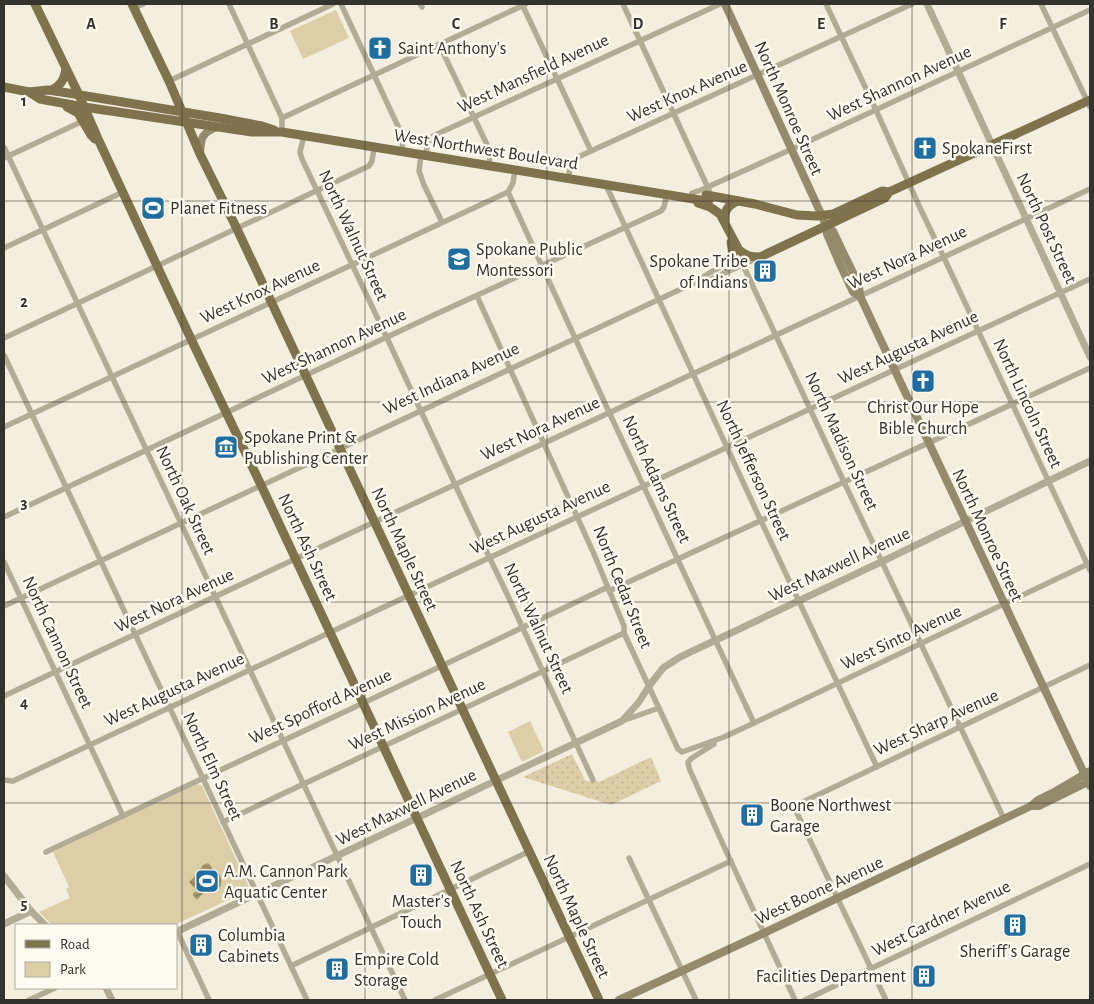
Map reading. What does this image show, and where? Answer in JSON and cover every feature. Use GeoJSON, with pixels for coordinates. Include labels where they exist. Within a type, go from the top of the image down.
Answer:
{"type":"FeatureCollection","features":[{"type":"Feature","properties":{"kind":"main road","name":"North Ash Street"},"geometry":{"type":"LineString","coordinates":[[35,4],[502,1000]]}},
{"type":"Feature","properties":{"kind":"main road","name":"North Monroe Street"},"geometry":{"type":"LineString","coordinates":[[725,4],[822,216],[826,226],[826,234],[853,292],[860,296],[1004,604],[1087,772],[1090,783]]}},
{"type":"Feature","properties":{"kind":"main road","name":"North Maple Street"},"geometry":{"type":"LineString","coordinates":[[137,5],[200,154],[599,1000]]}},
{"type":"Feature","properties":{"kind":"main road"},"geometry":{"type":"LineString","coordinates":[[52,90],[59,86],[64,79],[66,69]]}},
{"type":"Feature","properties":{"kind":"main road"},"geometry":{"type":"LineString","coordinates":[[4,88],[29,92],[52,90],[262,126],[282,132]]}},
{"type":"Feature","properties":{"kind":"main road"},"geometry":{"type":"LineString","coordinates":[[29,92],[40,99],[84,107],[252,132],[282,132]]}},
{"type":"Feature","properties":{"kind":"main road"},"geometry":{"type":"LineString","coordinates":[[58,102],[78,113],[90,136],[99,142]]}},
{"type":"Feature","properties":{"kind":"main road","name":"West Indiana Avenue"},"geometry":{"type":"LineString","coordinates":[[760,257],[885,198],[889,192],[908,183],[1089,103]]}},
{"type":"Feature","properties":{"kind":"main road"},"geometry":{"type":"LineString","coordinates":[[200,154],[202,136],[209,130],[217,127]]}},
{"type":"Feature","properties":{"kind":"main road","name":"West Northwest Boulevard"},"geometry":{"type":"LineString","coordinates":[[282,132],[690,198],[707,205],[720,214],[739,250],[750,257],[760,257]]}},
{"type":"Feature","properties":{"kind":"main road"},"geometry":{"type":"LineString","coordinates":[[690,198],[706,201],[710,198],[709,191],[734,200],[797,215],[822,216]]}},
{"type":"Feature","properties":{"kind":"main road","name":"West Indiana Avenue"},"geometry":{"type":"LineString","coordinates":[[822,216],[833,214],[882,191],[889,192]]}},
{"type":"Feature","properties":{"kind":"main road"},"geometry":{"type":"LineString","coordinates":[[726,266],[733,255],[724,214],[734,200]]}},
{"type":"Feature","properties":{"kind":"main road","name":"West Boone Avenue"},"geometry":{"type":"LineString","coordinates":[[619,1000],[1031,806],[1087,772]]}},
{"type":"Feature","properties":{"kind":"main road","name":"West Boone Avenue"},"geometry":{"type":"LineString","coordinates":[[1031,806],[1039,806],[1090,783]]}},
{"type":"Feature","properties":{"kind":"street"},"geometry":{"type":"LineString","coordinates":[[229,4],[282,118],[282,132]]}},
{"type":"Feature","properties":{"kind":"street"},"geometry":{"type":"LineString","coordinates":[[169,81],[333,4]]}},
{"type":"Feature","properties":{"kind":"street"},"geometry":{"type":"LineString","coordinates":[[341,4],[403,137],[402,152]]}},
{"type":"Feature","properties":{"kind":"street"},"geometry":{"type":"LineString","coordinates":[[282,118],[523,4],[591,152]]}},
{"type":"Feature","properties":{"kind":"street"},"geometry":{"type":"LineString","coordinates":[[623,4],[709,191]]}},
{"type":"Feature","properties":{"kind":"street","name":"West Mansfield Avenue"},"geometry":{"type":"LineString","coordinates":[[423,155],[433,136],[720,4]]}},
{"type":"Feature","properties":{"kind":"street","name":"North Lincoln Street"},"geometry":{"type":"LineString","coordinates":[[826,4],[925,220],[1089,566]]}},
{"type":"Feature","properties":{"kind":"street","name":"West Knox Avenue"},"geometry":{"type":"LineString","coordinates":[[568,178],[571,164],[578,157],[912,4]]}},
{"type":"Feature","properties":{"kind":"street","name":"North Post Street"},"geometry":{"type":"LineString","coordinates":[[927,4],[1090,356]]}},
{"type":"Feature","properties":{"kind":"street"},"geometry":{"type":"LineString","coordinates":[[1041,4],[1089,103]]}},
{"type":"Feature","properties":{"kind":"street","name":"West Shannon Avenue"},"geometry":{"type":"LineString","coordinates":[[709,191],[792,149],[1090,10]]}},
{"type":"Feature","properties":{"kind":"street"},"geometry":{"type":"LineString","coordinates":[[439,44],[491,153],[488,166]]}},
{"type":"Feature","properties":{"kind":"street"},"geometry":{"type":"LineString","coordinates":[[6,157],[83,121]]}},
{"type":"Feature","properties":{"kind":"street","name":"North Walnut Street"},"geometry":{"type":"LineString","coordinates":[[304,136],[300,154],[593,780]]}},
{"type":"Feature","properties":{"kind":"street","name":"North Oak Street"},"geometry":{"type":"LineString","coordinates":[[4,147],[6,157],[406,1000]]}},
{"type":"Feature","properties":{"kind":"street"},"geometry":{"type":"LineString","coordinates":[[4,338],[369,166],[372,161],[374,148]]}},
{"type":"Feature","properties":{"kind":"street"},"geometry":{"type":"LineString","coordinates":[[423,155],[419,171],[442,222]]}},
{"type":"Feature","properties":{"kind":"street"},"geometry":{"type":"LineString","coordinates":[[508,192],[513,183],[515,170]]}},
{"type":"Feature","properties":{"kind":"street","name":"North Jefferson Street"},"geometry":{"type":"LineString","coordinates":[[606,185],[798,601],[877,767]]}},
{"type":"Feature","properties":{"kind":"street","name":"West Nora Avenue"},"geometry":{"type":"LineString","coordinates":[[4,696],[1090,189]]}},
{"type":"Feature","properties":{"kind":"street"},"geometry":{"type":"LineString","coordinates":[[4,248],[122,192]]}},
{"type":"Feature","properties":{"kind":"street","name":"West Knox Avenue"},"geometry":{"type":"LineString","coordinates":[[4,427],[508,192]]}},
{"type":"Feature","properties":{"kind":"street","name":"North Adams Street"},"geometry":{"type":"LineString","coordinates":[[508,192],[754,723]]}},
{"type":"Feature","properties":{"kind":"street","name":"West Shannon Avenue"},"geometry":{"type":"LineString","coordinates":[[4,517],[661,211],[667,194]]}},
{"type":"Feature","properties":{"kind":"street","name":"West Indiana Avenue"},"geometry":{"type":"LineString","coordinates":[[4,606],[658,299],[694,283],[709,280],[760,257]]}},
{"type":"Feature","properties":{"kind":"street","name":"West Indiana Avenue"},"geometry":{"type":"LineString","coordinates":[[694,283],[706,274],[726,266],[739,263],[743,265]]}},
{"type":"Feature","properties":{"kind":"street","name":"North Madison Street"},"geometry":{"type":"LineString","coordinates":[[743,265],[881,562],[1004,819]]}},
{"type":"Feature","properties":{"kind":"street","name":"West Augusta Avenue"},"geometry":{"type":"LineString","coordinates":[[4,780],[13,781],[489,557],[1090,279]]}},
{"type":"Feature","properties":{"kind":"street","name":"North Cedar Street"},"geometry":{"type":"LineString","coordinates":[[477,296],[609,589],[624,628],[624,633],[678,749],[682,752]]}},
{"type":"Feature","properties":{"kind":"street","name":"North Elm Street"},"geometry":{"type":"LineString","coordinates":[[4,355],[307,1000]]}},
{"type":"Feature","properties":{"kind":"street","name":"West Spofford Avenue"},"geometry":{"type":"LineString","coordinates":[[46,852],[522,627],[678,559],[1090,368]]}},
{"type":"Feature","properties":{"kind":"street","name":"West Maxwell Avenue"},"geometry":{"type":"LineString","coordinates":[[622,722],[663,668],[680,657],[1090,461]]}},
{"type":"Feature","properties":{"kind":"street","name":"North Cannon Street"},"geometry":{"type":"LineString","coordinates":[[4,562],[123,816]]}},
{"type":"Feature","properties":{"kind":"street","name":"West Sinto Avenue"},"geometry":{"type":"LineString","coordinates":[[682,752],[724,737],[1004,604],[1089,566]]}},
{"type":"Feature","properties":{"kind":"street","name":"West Mission Avenue"},"geometry":{"type":"LineString","coordinates":[[223,822],[624,633]]}},
{"type":"Feature","properties":{"kind":"street","name":"West Sharp Avenue"},"geometry":{"type":"LineString","coordinates":[[838,898],[797,813],[800,803],[1090,665]]}},
{"type":"Feature","properties":{"kind":"street","name":"West Maxwell Avenue"},"geometry":{"type":"LineString","coordinates":[[178,931],[576,743],[659,708]]}},
{"type":"Feature","properties":{"kind":"street","name":"West Sinto Avenue"},"geometry":{"type":"LineString","coordinates":[[724,737],[688,762],[730,861]]}},
{"type":"Feature","properties":{"kind":"street"},"geometry":{"type":"LineString","coordinates":[[291,966],[530,852]]}},
{"type":"Feature","properties":{"kind":"street"},"geometry":{"type":"LineString","coordinates":[[629,858],[696,1000]]}},
{"type":"Feature","properties":{"kind":"street"},"geometry":{"type":"LineString","coordinates":[[435,1000],[730,861],[795,1000]]}},
{"type":"Feature","properties":{"kind":"street","name":"West Gardner Avenue"},"geometry":{"type":"LineString","coordinates":[[805,1000],[1090,864]]}},
{"type":"Feature","properties":{"kind":"street"},"geometry":{"type":"LineString","coordinates":[[4,876],[31,911],[45,924]]}},
{"type":"Feature","properties":{"kind":"street"},"geometry":{"type":"LineString","coordinates":[[838,898],[886,1000]]}},
{"type":"Feature","properties":{"kind":"street"},"geometry":{"type":"LineString","coordinates":[[4,924],[31,911]]}},
{"type":"Feature","properties":{"kind":"street"},"geometry":{"type":"LineString","coordinates":[[178,933],[209,1000]]}},
{"type":"Feature","properties":{"kind":"street"},"geometry":{"type":"LineString","coordinates":[[29,1000],[53,989]]}},
{"type":"Feature","properties":{"kind":"green space"},"geometry":{"type":"Polygon","coordinates":[[[336,10],[349,38],[303,59],[290,31],[336,10]]]}},
{"type":"Feature","properties":{"kind":"green space"},"geometry":{"type":"Polygon","coordinates":[[[530,721],[544,751],[522,762],[508,732],[530,721]]]}},
{"type":"Feature","properties":{"kind":"green space"},"geometry":{"type":"Polygon","coordinates":[[[572,754],[585,780],[591,782],[599,782],[651,757],[661,781],[611,805],[523,777],[572,754]]]}},
{"type":"Feature","properties":{"kind":"green space"},"geometry":{"type":"Polygon","coordinates":[[[197,784],[202,786],[249,887],[248,891],[176,924],[51,924],[39,912],[70,898],[66,889],[69,887],[53,852],[197,784]]]}},
{"type":"Feature","properties":{"kind":"water"},"geometry":{"type":"Polygon","coordinates":[[[208,863],[212,867],[212,873],[216,871],[220,875],[221,886],[210,887],[197,900],[193,893],[197,891],[189,882],[196,875],[206,883],[207,877],[200,870],[203,865],[208,863]]]}},
{"type":"Feature","properties":{"kind":"place","name":"Saint Anthony's"},"geometry":{"type":"Point","coordinates":[380,48]}},
{"type":"Feature","properties":{"kind":"place","name":"SpokaneFirst"},"geometry":{"type":"Point","coordinates":[925,148]}},
{"type":"Feature","properties":{"kind":"place","name":"Planet Fitness"},"geometry":{"type":"Point","coordinates":[153,208]}},
{"type":"Feature","properties":{"kind":"place","name":"Spokane Public Montessori"},"geometry":{"type":"Point","coordinates":[459,259]}},
{"type":"Feature","properties":{"kind":"place","name":"Spokane Tribe of Indians"},"geometry":{"type":"Point","coordinates":[765,271]}},
{"type":"Feature","properties":{"kind":"place","name":"Christ Our Hope Bible Church"},"geometry":{"type":"Point","coordinates":[923,381]}},
{"type":"Feature","properties":{"kind":"place","name":"Spokane Print & Publishing Center"},"geometry":{"type":"Point","coordinates":[226,447]}},
{"type":"Feature","properties":{"kind":"place","name":"Boone Northwest Garage"},"geometry":{"type":"Point","coordinates":[752,815]}},
{"type":"Feature","properties":{"kind":"place","name":"Master's Touch"},"geometry":{"type":"Point","coordinates":[421,875]}},
{"type":"Feature","properties":{"kind":"place","name":"A.M. Cannon Park Aquatic Center"},"geometry":{"type":"Point","coordinates":[207,881]}},
{"type":"Feature","properties":{"kind":"place","name":"Sheriff's Garage"},"geometry":{"type":"Point","coordinates":[1015,925]}},
{"type":"Feature","properties":{"kind":"place","name":"Columbia Cabinets"},"geometry":{"type":"Point","coordinates":[201,945]}},
{"type":"Feature","properties":{"kind":"place","name":"Empire Cold Storage"},"geometry":{"type":"Point","coordinates":[337,969]}},
{"type":"Feature","properties":{"kind":"place","name":"Facilities Department"},"geometry":{"type":"Point","coordinates":[924,976]}}]}
